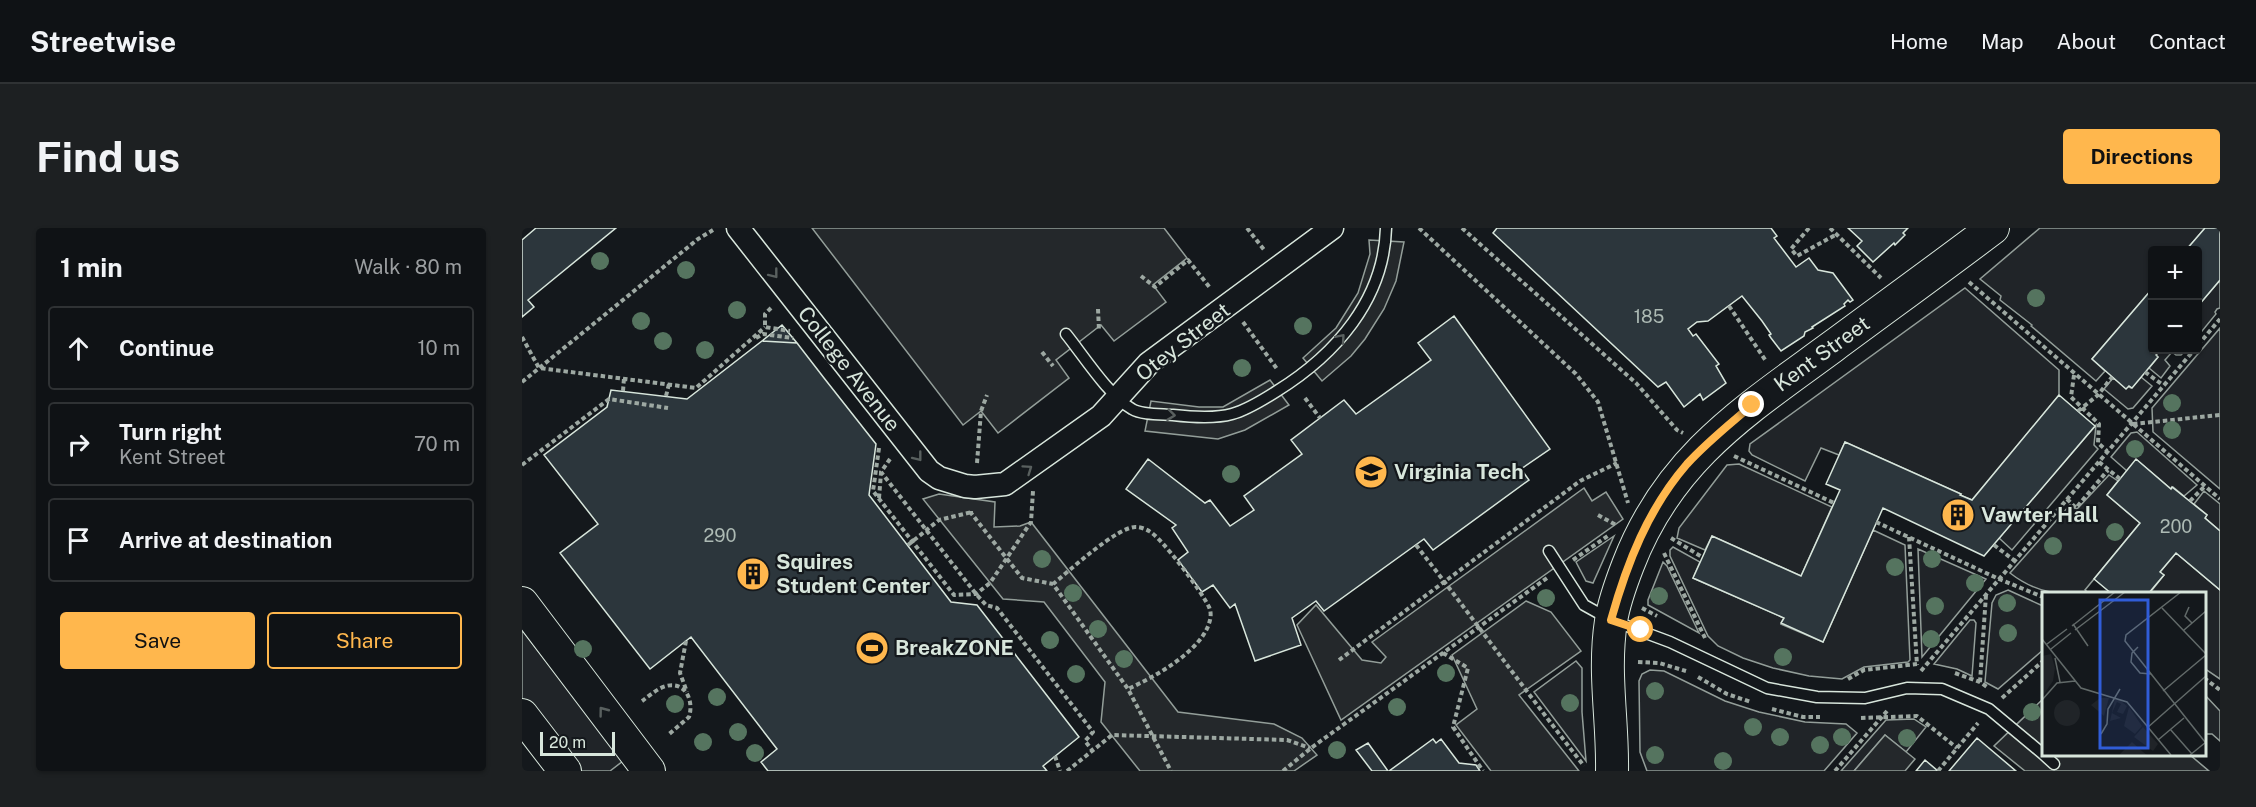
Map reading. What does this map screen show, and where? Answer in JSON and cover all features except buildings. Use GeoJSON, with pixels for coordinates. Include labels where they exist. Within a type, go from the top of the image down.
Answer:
{"type":"FeatureCollection","features":[{"type":"Feature","properties":{"kind":"street","name":"College Avenue"},"geometry":{"type":"LineString","coordinates":[[738,228],[929,471],[952,483],[974,488]]}},
{"type":"Feature","properties":{"kind":"street","name":"Otey Street"},"geometry":{"type":"LineString","coordinates":[[974,488],[1005,484],[1023,473],[1101,416],[1149,363],[1332,228]]}},
{"type":"Feature","properties":{"kind":"street","name":"Kent Street"},"geometry":{"type":"LineString","coordinates":[[1612,771],[1607,696],[1611,620],[1622,581],[1647,522],[1671,485],[1710,441],[1752,405],[1986,230]]}},
{"type":"Feature","properties":{"kind":"street"},"geometry":{"type":"LineString","coordinates":[[522,603],[649,771]]}},
{"type":"Feature","properties":{"kind":"street"},"geometry":{"type":"LineString","coordinates":[[522,715],[565,771]]}},
{"type":"Feature","properties":{"kind":"lane"},"geometry":{"type":"LineString","coordinates":[[1066,334],[1118,397],[1134,410],[1190,417],[1231,415],[1263,400],[1290,383],[1343,338],[1358,318],[1378,276],[1383,257],[1386,228]]}},
{"type":"Feature","properties":{"kind":"lane"},"geometry":{"type":"LineString","coordinates":[[1549,551],[1584,605],[1611,620],[1670,642],[1767,688],[1817,697],[1866,698],[1907,688],[1942,689],[1989,709],[2042,753]]}},
{"type":"Feature","properties":{"kind":"lane"},"geometry":{"type":"LineString","coordinates":[[2045,756],[2054,764]]}},
{"type":"Feature","properties":{"kind":"path"},"geometry":{"type":"LineString","coordinates":[[1247,228],[1265,252]]}},
{"type":"Feature","properties":{"kind":"path"},"geometry":{"type":"LineString","coordinates":[[1419,228],[1576,374],[1598,402],[1630,509]]}},
{"type":"Feature","properties":{"kind":"path"},"geometry":{"type":"LineString","coordinates":[[1462,228],[1636,383],[1677,430],[1686,435]]}},
{"type":"Feature","properties":{"kind":"path"},"geometry":{"type":"LineString","coordinates":[[1809,228],[1791,249],[1797,256],[1837,234]]}},
{"type":"Feature","properties":{"kind":"path"},"geometry":{"type":"LineString","coordinates":[[1830,228],[1889,285]]}},
{"type":"Feature","properties":{"kind":"path"},"geometry":{"type":"LineString","coordinates":[[522,382],[713,230]]}},
{"type":"Feature","properties":{"kind":"path"},"geometry":{"type":"LineString","coordinates":[[1141,276],[1155,287],[1188,260],[1215,294]]}},
{"type":"Feature","properties":{"kind":"path"},"geometry":{"type":"LineString","coordinates":[[1970,282],[2220,499]]}},
{"type":"Feature","properties":{"kind":"path"},"geometry":{"type":"LineString","coordinates":[[539,368],[696,388],[718,372],[765,327],[765,314],[773,306]]}},
{"type":"Feature","properties":{"kind":"path"},"geometry":{"type":"LineString","coordinates":[[1729,306],[1766,362]]}},
{"type":"Feature","properties":{"kind":"path"},"geometry":{"type":"LineString","coordinates":[[1098,309],[1099,330]]}},
{"type":"Feature","properties":{"kind":"path"},"geometry":{"type":"LineString","coordinates":[[2202,340],[2220,319]]}},
{"type":"Feature","properties":{"kind":"path"},"geometry":{"type":"LineString","coordinates":[[1242,321],[1279,372]]}},
{"type":"Feature","properties":{"kind":"path"},"geometry":{"type":"LineString","coordinates":[[765,327],[793,331]]}},
{"type":"Feature","properties":{"kind":"path"},"geometry":{"type":"LineString","coordinates":[[750,341],[763,334],[800,340]]}},
{"type":"Feature","properties":{"kind":"path"},"geometry":{"type":"LineString","coordinates":[[522,337],[539,368]]}},
{"type":"Feature","properties":{"kind":"path"},"geometry":{"type":"LineString","coordinates":[[1042,352],[1053,366]]}},
{"type":"Feature","properties":{"kind":"path"},"geometry":{"type":"LineString","coordinates":[[1909,537],[1917,664],[1920,672],[2190,354]]}},
{"type":"Feature","properties":{"kind":"path"},"geometry":{"type":"LineString","coordinates":[[2145,372],[2163,385]]}},
{"type":"Feature","properties":{"kind":"path"},"geometry":{"type":"LineString","coordinates":[[2074,374],[2070,397],[2080,409],[2099,424],[2098,443],[2107,451]]}},
{"type":"Feature","properties":{"kind":"path"},"geometry":{"type":"LineString","coordinates":[[2080,409],[2098,395],[2112,377]]}},
{"type":"Feature","properties":{"kind":"path"},"geometry":{"type":"LineString","coordinates":[[623,391],[624,378]]}},
{"type":"Feature","properties":{"kind":"path"},"geometry":{"type":"LineString","coordinates":[[666,396],[669,384]]}},
{"type":"Feature","properties":{"kind":"path"},"geometry":{"type":"LineString","coordinates":[[987,395],[981,411],[971,513],[1022,578],[1053,584],[1128,689],[1171,771]]}},
{"type":"Feature","properties":{"kind":"path"},"geometry":{"type":"LineString","coordinates":[[1305,398],[1320,418]]}},
{"type":"Feature","properties":{"kind":"path"},"geometry":{"type":"LineString","coordinates":[[522,465],[609,399],[668,408]]}},
{"type":"Feature","properties":{"kind":"path"},"geometry":{"type":"LineString","coordinates":[[2132,424],[2220,416]]}},
{"type":"Feature","properties":{"kind":"path"},"geometry":{"type":"LineString","coordinates":[[878,443],[879,451],[873,491],[954,595],[976,594],[990,583],[1031,522],[1033,490]]}},
{"type":"Feature","properties":{"kind":"path"},"geometry":{"type":"LineString","coordinates":[[1730,454],[1834,503]]}},
{"type":"Feature","properties":{"kind":"path"},"geometry":{"type":"LineString","coordinates":[[879,498],[881,472],[889,460]]}},
{"type":"Feature","properties":{"kind":"path"},"geometry":{"type":"LineString","coordinates":[[2099,462],[2120,479]]}},
{"type":"Feature","properties":{"kind":"path"},"geometry":{"type":"LineString","coordinates":[[1339,660],[1580,481],[1617,463]]}},
{"type":"Feature","properties":{"kind":"path"},"geometry":{"type":"LineString","coordinates":[[2067,499],[2076,508],[2108,470]]}},
{"type":"Feature","properties":{"kind":"path"},"geometry":{"type":"LineString","coordinates":[[881,472],[976,594],[986,605],[997,608],[1093,732],[1085,741],[1092,750]]}},
{"type":"Feature","properties":{"kind":"path"},"geometry":{"type":"LineString","coordinates":[[2190,501],[2205,486]]}},
{"type":"Feature","properties":{"kind":"path"},"geometry":{"type":"LineString","coordinates":[[908,545],[939,520],[979,511]]}},
{"type":"Feature","properties":{"kind":"path"},"geometry":{"type":"LineString","coordinates":[[1282,771],[1478,627],[1621,528],[1599,515]]}},
{"type":"Feature","properties":{"kind":"path"},"geometry":{"type":"LineString","coordinates":[[1876,522],[2042,597]]}},
{"type":"Feature","properties":{"kind":"path"},"geometry":{"type":"LineString","coordinates":[[1053,584],[1121,531],[1135,527],[1149,530],[1159,539],[1188,575],[1210,608],[1211,617],[1207,630],[1175,661],[1152,678],[1128,689]]}},
{"type":"Feature","properties":{"kind":"path"},"geometry":{"type":"LineString","coordinates":[[1668,536],[1702,557]]}},
{"type":"Feature","properties":{"kind":"path"},"geometry":{"type":"LineString","coordinates":[[1416,545],[1588,771]]}},
{"type":"Feature","properties":{"kind":"path"},"geometry":{"type":"LineString","coordinates":[[1994,545],[2015,561]]}},
{"type":"Feature","properties":{"kind":"path"},"geometry":{"type":"LineString","coordinates":[[1663,550],[1708,644],[1696,637]]}},
{"type":"Feature","properties":{"kind":"path"},"geometry":{"type":"LineString","coordinates":[[1980,682],[1986,594]]}},
{"type":"Feature","properties":{"kind":"path"},"geometry":{"type":"LineString","coordinates":[[1642,608],[1660,618]]}},
{"type":"Feature","properties":{"kind":"path"},"geometry":{"type":"LineString","coordinates":[[668,735],[689,717],[692,703],[680,673],[686,641]]}},
{"type":"Feature","properties":{"kind":"path"},"geometry":{"type":"LineString","coordinates":[[1443,653],[1468,668],[1453,727],[1483,771]]}},
{"type":"Feature","properties":{"kind":"path"},"geometry":{"type":"LineString","coordinates":[[2028,674],[2042,662]]}},
{"type":"Feature","properties":{"kind":"path"},"geometry":{"type":"LineString","coordinates":[[1842,682],[1864,670],[1917,664]]}},
{"type":"Feature","properties":{"kind":"path"},"geometry":{"type":"LineString","coordinates":[[2205,679],[2220,690]]}},
{"type":"Feature","properties":{"kind":"path"},"geometry":{"type":"LineString","coordinates":[[642,701],[668,685],[679,687],[687,693]]}},
{"type":"Feature","properties":{"kind":"path"},"geometry":{"type":"LineString","coordinates":[[1835,771],[1907,688]]}},
{"type":"Feature","properties":{"kind":"path"},"geometry":{"type":"LineString","coordinates":[[1067,771],[1112,735],[1287,740],[1311,748]]}},
{"type":"Feature","properties":{"kind":"path"},"geometry":{"type":"LineString","coordinates":[[1938,771],[1957,748]]}},
{"type":"Feature","properties":{"kind":"path"},"geometry":{"type":"LineString","coordinates":[[1055,756],[1060,771]]}},
{"type":"Feature","properties":{"kind":"shaded area"},"geometry":{"type":"Polygon","coordinates":[[[812,228],[1164,228],[1187,258],[1153,285],[1166,302],[1114,341],[1101,325],[1056,360],[1069,378],[998,433],[981,411],[963,425],[812,228]]]}},
{"type":"Feature","properties":{"kind":"shaded area"},"geometry":{"type":"Polygon","coordinates":[[[2040,228],[2205,228],[2189,246],[2148,246],[2148,294],[2092,359],[2105,371],[2096,381],[2000,300],[2001,296],[1980,279],[2040,228]]]}},
{"type":"Feature","properties":{"kind":"shaded area"},"geometry":{"type":"Polygon","coordinates":[[[1369,240],[1404,242],[1396,281],[1384,309],[1365,339],[1351,356],[1322,381],[1303,358],[1336,328],[1358,293],[1370,254],[1369,240]]]}},
{"type":"Feature","properties":{"kind":"shaded area"},"geometry":{"type":"Polygon","coordinates":[[[2220,280],[2220,308],[2202,331],[2202,301],[2220,280]]]}},
{"type":"Feature","properties":{"kind":"shaded area"},"geometry":{"type":"Polygon","coordinates":[[[1965,288],[2059,370],[2059,395],[1972,500],[1845,442],[1839,455],[1821,448],[1805,481],[1752,455],[1749,451],[1750,444],[1965,288]]]}},
{"type":"Feature","properties":{"kind":"shaded area"},"geometry":{"type":"Polygon","coordinates":[[[2220,328],[2220,489],[2153,432],[2152,408],[2198,354],[2202,354],[2202,349],[2220,328]]]}},
{"type":"Feature","properties":{"kind":"shaded area"},"geometry":{"type":"Polygon","coordinates":[[[2170,354],[2165,360],[2170,366],[2161,378],[2149,368],[2158,357],[2156,355],[2170,354]]]}},
{"type":"Feature","properties":{"kind":"shaded area"},"geometry":{"type":"Polygon","coordinates":[[[2141,377],[2152,386],[2133,408],[2128,409],[2104,389],[2113,378],[2131,388],[2141,377]]]}},
{"type":"Feature","properties":{"kind":"shaded area"},"geometry":{"type":"Polygon","coordinates":[[[1270,380],[1289,405],[1245,430],[1218,439],[1145,431],[1151,401],[1199,407],[1223,407],[1270,380]]]}},
{"type":"Feature","properties":{"kind":"shaded area"},"geometry":{"type":"Polygon","coordinates":[[[2096,425],[2094,445],[2098,449],[2012,550],[1999,538],[2096,425]]]}},
{"type":"Feature","properties":{"kind":"shaded area"},"geometry":{"type":"Polygon","coordinates":[[[2137,432],[2197,485],[2184,496],[2173,487],[2171,489],[2137,460],[2127,471],[2111,457],[2131,433],[2137,432]]]}},
{"type":"Feature","properties":{"kind":"shaded area"},"geometry":{"type":"Polygon","coordinates":[[[1739,464],[1832,507],[1801,576],[1712,536],[1705,550],[1677,538],[1679,528],[1727,465],[1739,464]]]}},
{"type":"Feature","properties":{"kind":"shaded area"},"geometry":{"type":"Polygon","coordinates":[[[2109,475],[2118,481],[2107,495],[2140,523],[2085,590],[2088,592],[2055,592],[2039,589],[2010,573],[2070,505],[2077,509],[2109,475]]]}},
{"type":"Feature","properties":{"kind":"shaded area"},"geometry":{"type":"Polygon","coordinates":[[[1584,488],[1592,501],[1606,492],[1623,519],[1341,720],[1297,625],[1316,605],[1362,660],[1381,663],[1386,657],[1372,642],[1584,488]]]}},
{"type":"Feature","properties":{"kind":"shaded area"},"geometry":{"type":"Polygon","coordinates":[[[2204,491],[2220,504],[2220,531],[2194,504],[2204,491]]]}},
{"type":"Feature","properties":{"kind":"shaded area"},"geometry":{"type":"Polygon","coordinates":[[[939,494],[995,502],[994,527],[1020,526],[1031,522],[1178,712],[1274,724],[1302,738],[1317,755],[1294,771],[1140,771],[1101,722],[1105,682],[1044,602],[1003,599],[923,499],[939,494]]]}},
{"type":"Feature","properties":{"kind":"shaded area"},"geometry":{"type":"Polygon","coordinates":[[[1873,530],[1905,545],[1910,660],[1864,667],[1842,679],[1809,676],[1773,668],[1743,658],[1718,646],[1708,636],[1670,556],[1670,550],[1673,547],[1700,562],[1693,578],[1784,618],[1781,624],[1823,642],[1873,530]]]}},
{"type":"Feature","properties":{"kind":"shaded area"},"geometry":{"type":"Polygon","coordinates":[[[1614,536],[1593,583],[1586,581],[1576,562],[1614,536]]]}},
{"type":"Feature","properties":{"kind":"shaded area"},"geometry":{"type":"Polygon","coordinates":[[[1918,549],[1986,579],[1922,657],[1918,549]]]}},
{"type":"Feature","properties":{"kind":"shaded area"},"geometry":{"type":"Polygon","coordinates":[[[2176,553],[2220,590],[2220,679],[2205,669],[2205,592],[2151,592],[2164,575],[2160,572],[2176,553]]]}},
{"type":"Feature","properties":{"kind":"shaded area"},"geometry":{"type":"Polygon","coordinates":[[[1663,562],[1667,566],[1699,633],[1648,605],[1663,562]]]}},
{"type":"Feature","properties":{"kind":"shaded area"},"geometry":{"type":"Polygon","coordinates":[[[2008,590],[2042,606],[2042,651],[1998,689],[1985,682],[1992,603],[1996,595],[2008,590]]]}},
{"type":"Feature","properties":{"kind":"shaded area"},"geometry":{"type":"Polygon","coordinates":[[[1526,601],[1551,612],[1581,651],[1519,695],[1579,771],[1491,771],[1456,725],[1477,709],[1452,655],[1526,601]]]}},
{"type":"Feature","properties":{"kind":"shaded area"},"geometry":{"type":"Polygon","coordinates":[[[1970,620],[1976,623],[1972,676],[1957,669],[1934,664],[1970,620]]]}},
{"type":"Feature","properties":{"kind":"shaded area"},"geometry":{"type":"Polygon","coordinates":[[[522,630],[623,761],[610,771],[575,771],[522,702],[522,630]]]}},
{"type":"Feature","properties":{"kind":"shaded area"},"geometry":{"type":"Polygon","coordinates":[[[1576,661],[1582,668],[1582,712],[1586,761],[1534,692],[1576,661]]]}},
{"type":"Feature","properties":{"kind":"shaded area"},"geometry":{"type":"Polygon","coordinates":[[[1650,670],[1664,671],[1725,701],[1759,712],[1805,722],[1846,724],[1857,733],[1824,771],[1647,771],[1640,752],[1639,681],[1642,674],[1650,670]]]}},
{"type":"Feature","properties":{"kind":"shaded area"},"geometry":{"type":"Polygon","coordinates":[[[2205,695],[2220,711],[2220,741],[2212,734],[2205,734],[2205,695]]]}},
{"type":"Feature","properties":{"kind":"shaded area"},"geometry":{"type":"Polygon","coordinates":[[[2042,700],[2042,756],[2191,756],[2209,771],[2025,771],[1994,746],[2042,700]]]}},
{"type":"Feature","properties":{"kind":"shaded area"},"geometry":{"type":"Polygon","coordinates":[[[1914,719],[1926,727],[1906,752],[1885,735],[1854,771],[1841,771],[1886,720],[1914,719]]]}},
{"type":"Feature","properties":{"kind":"shaded area"},"geometry":{"type":"Polygon","coordinates":[[[1885,735],[1915,759],[1905,771],[1854,771],[1885,735]]]}},
{"type":"Feature","properties":{"kind":"place","name":"Virginia Tech"},"geometry":{"type":"Point","coordinates":[1371,472]}},
{"type":"Feature","properties":{"kind":"place","name":"Vawter Hall"},"geometry":{"type":"Point","coordinates":[1958,515]}},
{"type":"Feature","properties":{"kind":"place","name":"Squires Student Center"},"geometry":{"type":"Point","coordinates":[753,574]}},
{"type":"Feature","properties":{"kind":"place","name":"BreakZONE"},"geometry":{"type":"Point","coordinates":[872,648]}},
{"type":"Feature","properties":{"kind":"route"},"geometry":{"type":"LineString","coordinates":[[1641,630],[1611,620],[1622,581],[1647,522],[1687,465],[1710,441],[1752,405]]}}]}
